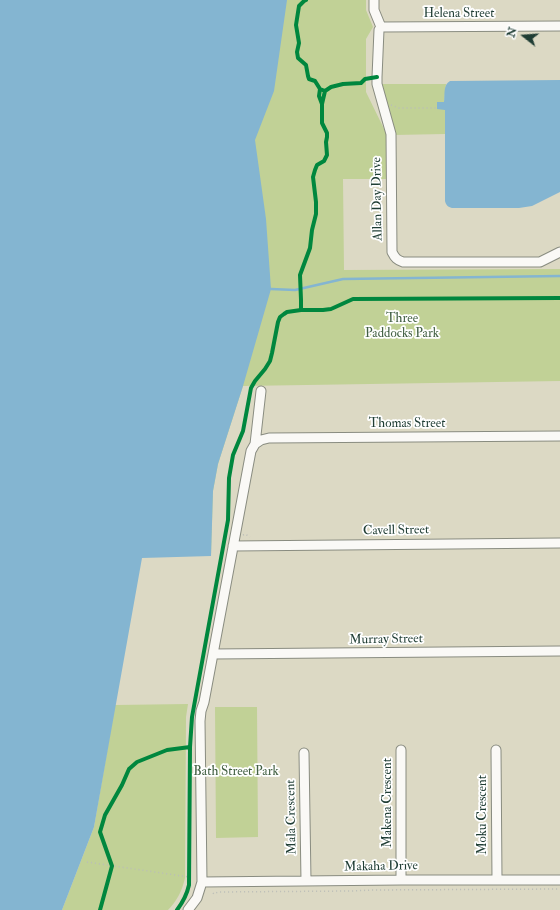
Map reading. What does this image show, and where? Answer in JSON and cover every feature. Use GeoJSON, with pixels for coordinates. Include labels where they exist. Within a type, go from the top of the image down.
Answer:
{"type":"FeatureCollection","features":[{"type":"Feature","properties":{"kind":"street"},"geometry":{"type":"LineString","coordinates":[[374,0],[374,10],[382,27]]}},
{"type":"Feature","properties":{"kind":"street","name":"Helena Street"},"geometry":{"type":"LineString","coordinates":[[382,27],[560,26]]}},
{"type":"Feature","properties":{"kind":"street","name":"Allan Day Drive"},"geometry":{"type":"LineString","coordinates":[[382,27],[379,30],[377,84],[390,134],[392,252],[397,260],[403,262],[540,262],[560,252]]}},
{"type":"Feature","properties":{"kind":"street"},"geometry":{"type":"LineString","coordinates":[[188,910],[197,898],[202,882],[201,711],[204,702],[251,451],[255,444],[262,391]]}},
{"type":"Feature","properties":{"kind":"street","name":"Thomas Street"},"geometry":{"type":"LineString","coordinates":[[255,444],[261,440],[269,438],[560,436]]}},
{"type":"Feature","properties":{"kind":"street","name":"Cavell Street"},"geometry":{"type":"LineString","coordinates":[[233,546],[560,543]]}},
{"type":"Feature","properties":{"kind":"street","name":"Murray Street"},"geometry":{"type":"LineString","coordinates":[[213,654],[560,651]]}},
{"type":"Feature","properties":{"kind":"street","name":"Makena Crescent"},"geometry":{"type":"LineString","coordinates":[[401,750],[401,880]]}},
{"type":"Feature","properties":{"kind":"street","name":"Moku Crescent"},"geometry":{"type":"LineString","coordinates":[[496,750],[497,880]]}},
{"type":"Feature","properties":{"kind":"street","name":"Mala Crescent"},"geometry":{"type":"LineString","coordinates":[[304,753],[306,881]]}},
{"type":"Feature","properties":{"kind":"street","name":"Makaha Drive"},"geometry":{"type":"LineString","coordinates":[[202,882],[560,880]]}},
{"type":"Feature","properties":{"kind":"path"},"geometry":{"type":"LineString","coordinates":[[384,109],[391,106],[399,108],[436,108]]}},
{"type":"Feature","properties":{"kind":"path"},"geometry":{"type":"LineString","coordinates":[[110,859],[112,866],[110,873]]}},
{"type":"Feature","properties":{"kind":"path"},"geometry":{"type":"LineString","coordinates":[[87,862],[189,879],[189,871]]}},
{"type":"Feature","properties":{"kind":"path"},"geometry":{"type":"LineString","coordinates":[[213,893],[560,889]]}},
{"type":"Feature","properties":{"kind":"green space","name":"Three Paddocks Park"},"geometry":{"type":"Polygon","coordinates":[[[165,0],[366,0],[366,10],[373,27],[366,39],[366,92],[387,135],[387,179],[343,179],[344,270],[560,269],[560,381],[243,386],[218,464],[213,491],[211,556],[165,0]]]}},
{"type":"Feature","properties":{"kind":"green space"},"geometry":{"type":"Polygon","coordinates":[[[382,84],[446,84],[444,102],[437,102],[437,109],[445,109],[445,134],[394,135],[382,84]]]}},
{"type":"Feature","properties":{"kind":"green space"},"geometry":{"type":"Polygon","coordinates":[[[188,704],[186,717],[185,878],[177,899],[168,910],[62,910],[94,827],[115,705],[188,704]]]}},
{"type":"Feature","properties":{"kind":"green space","name":"Bath Street Park"},"geometry":{"type":"Polygon","coordinates":[[[215,707],[257,707],[258,837],[216,838],[215,707]]]}},
{"type":"Feature","properties":{"kind":"water"},"geometry":{"type":"Polygon","coordinates":[[[0,0],[287,0],[274,91],[255,140],[266,219],[271,289],[243,386],[218,464],[213,491],[211,556],[142,558],[94,827],[62,910],[0,910],[0,0]]]}},
{"type":"Feature","properties":{"kind":"water"},"geometry":{"type":"Polygon","coordinates":[[[560,80],[560,192],[532,206],[519,208],[452,208],[447,206],[445,201],[445,110],[437,109],[437,102],[444,102],[446,85],[450,81],[560,80]]]}},
{"type":"Feature","properties":{"kind":"waterway"},"geometry":{"type":"LineString","coordinates":[[271,289],[295,290],[343,279],[560,276]]}},
{"type":"Feature","properties":{"kind":"cycle path"},"geometry":{"type":"LineString","coordinates":[[306,0],[299,6],[296,25],[299,43],[297,52],[298,58],[306,65],[309,79],[315,81],[320,89]]}},
{"type":"Feature","properties":{"kind":"cycle path"},"geometry":{"type":"LineString","coordinates":[[325,91],[331,87],[343,84],[361,83],[365,79],[377,77]]}},
{"type":"Feature","properties":{"kind":"cycle path"},"geometry":{"type":"LineString","coordinates":[[301,310],[300,275],[310,248],[316,214],[313,177],[317,165],[324,161],[327,155],[327,133],[322,123],[322,104],[325,91],[320,89],[319,96],[322,104]]}},
{"type":"Feature","properties":{"kind":"cycle path"},"geometry":{"type":"LineString","coordinates":[[177,910],[187,892],[189,885],[190,747],[192,717],[228,520],[229,478],[233,455],[243,431],[251,388],[270,361],[280,317],[287,312],[331,309],[353,299],[560,298]]}},
{"type":"Feature","properties":{"kind":"cycle path"},"geometry":{"type":"LineString","coordinates":[[100,910],[112,866],[100,832],[105,815],[129,769],[137,762],[167,750],[190,747]]}}]}
